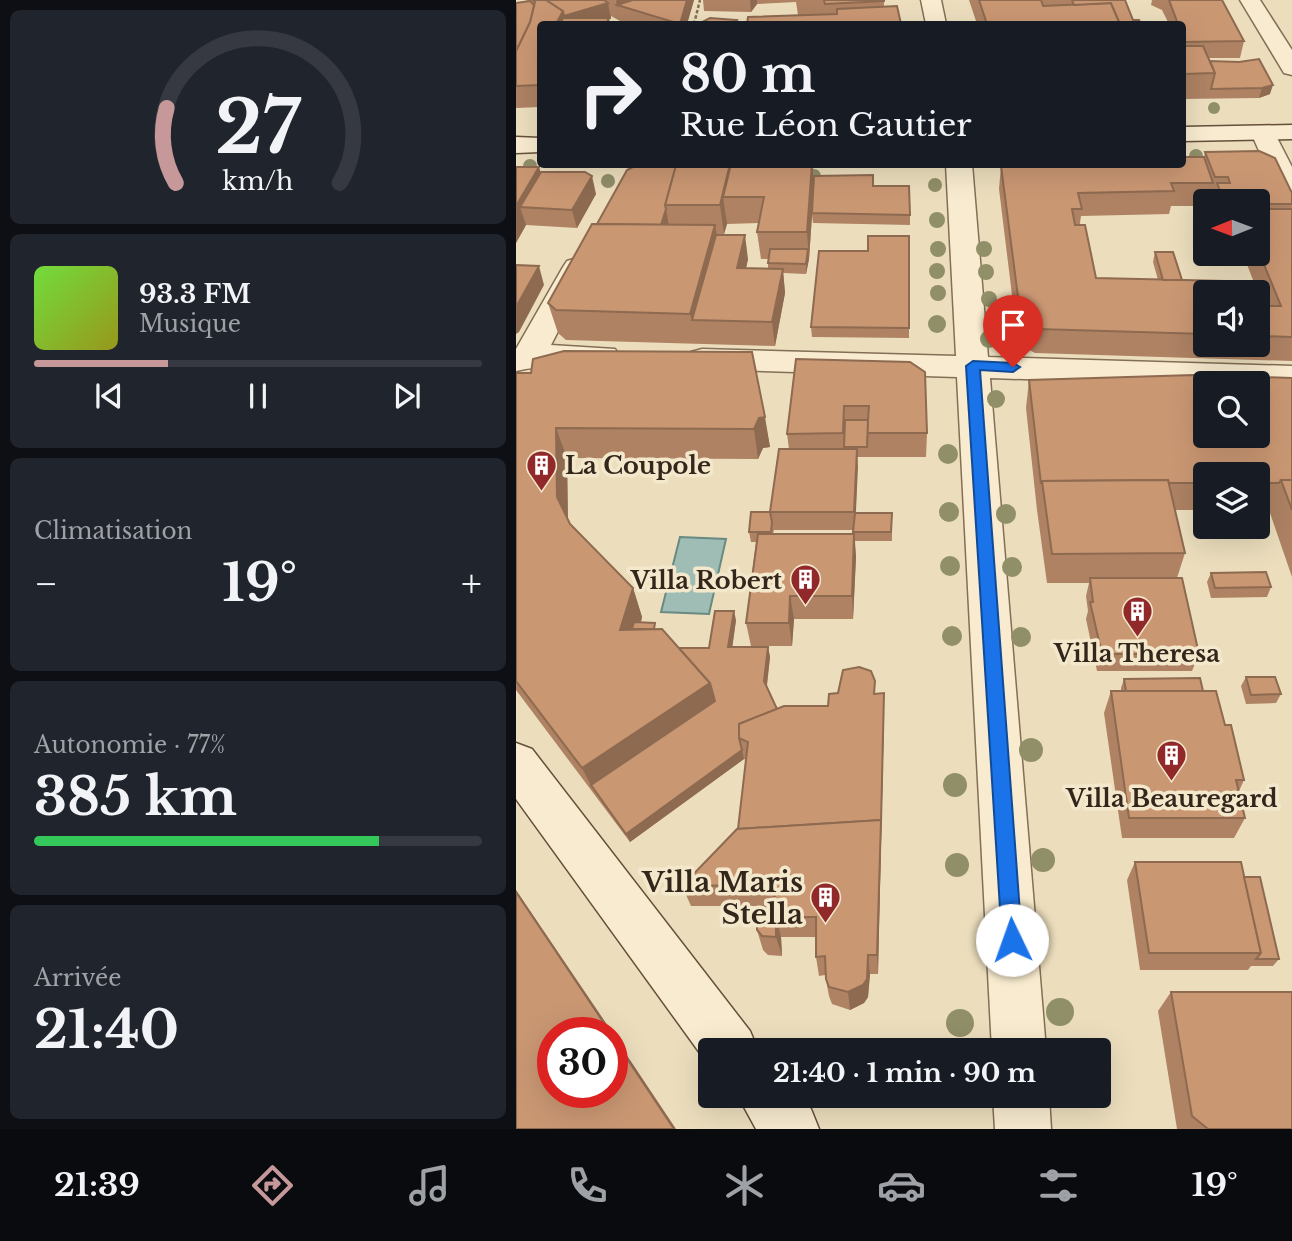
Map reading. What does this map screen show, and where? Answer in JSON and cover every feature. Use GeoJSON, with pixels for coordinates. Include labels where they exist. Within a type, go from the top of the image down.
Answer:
{"type":"FeatureCollection","features":[{"type":"Feature","properties":{"kind":"street"},"geometry":{"type":"LineString","coordinates":[[931,0],[935,21]]}},
{"type":"Feature","properties":{"kind":"street"},"geometry":{"type":"LineString","coordinates":[[1250,0],[1292,68]]}},
{"type":"Feature","properties":{"kind":"street"},"geometry":{"type":"LineString","coordinates":[[1186,134],[1292,132]]}},
{"type":"Feature","properties":{"kind":"street"},"geometry":{"type":"LineString","coordinates":[[1263,133],[1292,195]]}},
{"type":"Feature","properties":{"kind":"street"},"geometry":{"type":"LineString","coordinates":[[516,145],[537,145]]}},
{"type":"Feature","properties":{"kind":"street"},"geometry":{"type":"LineString","coordinates":[[959,168],[1018,1038]]}},
{"type":"Feature","properties":{"kind":"street"},"geometry":{"type":"LineString","coordinates":[[523,358],[591,239]]}},
{"type":"Feature","properties":{"kind":"street"},"geometry":{"type":"LineString","coordinates":[[523,358],[628,357]]}},
{"type":"Feature","properties":{"kind":"street"},"geometry":{"type":"LineString","coordinates":[[670,358],[1292,377]]}},
{"type":"Feature","properties":{"kind":"street"},"geometry":{"type":"LineString","coordinates":[[516,763],[722,1038]]}},
{"type":"Feature","properties":{"kind":"street"},"geometry":{"type":"LineString","coordinates":[[775,1108],[791,1129]]}},
{"type":"Feature","properties":{"kind":"street"},"geometry":{"type":"LineString","coordinates":[[1022,1108],[1023,1129]]}},
{"type":"Feature","properties":{"kind":"path"},"geometry":{"type":"LineString","coordinates":[[695,21],[700,0]]}},
{"type":"Feature","properties":{"kind":"water"},"geometry":{"type":"Polygon","coordinates":[[[680,537],[726,539],[709,614],[661,612],[680,537]]]}},
{"type":"Feature","properties":{"kind":"building"},"geometry":{"type":"Polygon","coordinates":[[[533,0],[547,0],[563,11],[558,21],[537,21],[537,85],[516,86],[516,51],[530,22],[535,2],[533,0]]]}},
{"type":"Feature","properties":{"kind":"building"},"geometry":{"type":"Polygon","coordinates":[[[546,0],[604,0],[608,3],[564,16],[563,11],[546,0]]]}},
{"type":"Feature","properties":{"kind":"building"},"geometry":{"type":"Polygon","coordinates":[[[633,0],[687,0],[681,21],[670,21],[617,5],[633,0]]]}},
{"type":"Feature","properties":{"kind":"building"},"geometry":{"type":"Polygon","coordinates":[[[824,0],[884,0],[884,1],[825,4],[824,0]]]}},
{"type":"Feature","properties":{"kind":"building"},"geometry":{"type":"Polygon","coordinates":[[[979,0],[1041,0],[1043,6],[1111,3],[1119,21],[986,21],[979,0]]]}},
{"type":"Feature","properties":{"kind":"building"},"geometry":{"type":"Polygon","coordinates":[[[1072,0],[1125,0],[1133,20],[1140,21],[1119,21],[1111,3],[1074,5],[1072,0]]]}},
{"type":"Feature","properties":{"kind":"building"},"geometry":{"type":"Polygon","coordinates":[[[1169,0],[1222,0],[1244,41],[1186,42],[1186,21],[1177,21],[1169,0]]]}},
{"type":"Feature","properties":{"kind":"building"},"geometry":{"type":"Polygon","coordinates":[[[530,1],[534,5],[530,22],[516,51],[516,3],[530,1]]]}},
{"type":"Feature","properties":{"kind":"building"},"geometry":{"type":"Polygon","coordinates":[[[897,6],[900,21],[747,21],[748,17],[837,14],[837,9],[897,6]]]}},
{"type":"Feature","properties":{"kind":"building"},"geometry":{"type":"Polygon","coordinates":[[[563,18],[609,18],[608,21],[562,21],[563,18]]]}},
{"type":"Feature","properties":{"kind":"building"},"geometry":{"type":"Polygon","coordinates":[[[710,18],[737,20],[736,21],[704,21],[710,18]]]}},
{"type":"Feature","properties":{"kind":"building"},"geometry":{"type":"Polygon","coordinates":[[[1186,46],[1203,46],[1215,73],[1186,74],[1186,46]]]}},
{"type":"Feature","properties":{"kind":"building"},"geometry":{"type":"Polygon","coordinates":[[[1259,59],[1273,85],[1262,88],[1211,89],[1215,73],[1210,61],[1239,62],[1259,59]]]}},
{"type":"Feature","properties":{"kind":"building"},"geometry":{"type":"Polygon","coordinates":[[[1259,151],[1275,158],[1292,193],[1292,204],[1270,204],[1270,189],[1219,189],[1217,183],[1230,183],[1228,177],[1215,177],[1205,152],[1259,151]]]}},
{"type":"Feature","properties":{"kind":"building"},"geometry":{"type":"Polygon","coordinates":[[[1186,157],[1204,157],[1213,183],[1171,183],[1174,191],[1078,193],[1082,209],[1072,209],[1075,225],[1085,225],[1096,278],[1193,280],[1193,334],[1038,329],[1021,320],[1001,168],[1186,168],[1186,157]]]}},
{"type":"Feature","properties":{"kind":"building"},"geometry":{"type":"Polygon","coordinates":[[[516,167],[537,167],[538,168],[516,206],[516,167]]]}},
{"type":"Feature","properties":{"kind":"building"},"geometry":{"type":"Polygon","coordinates":[[[675,168],[729,168],[720,205],[665,205],[675,168]]]}},
{"type":"Feature","properties":{"kind":"building"},"geometry":{"type":"Polygon","coordinates":[[[675,168],[661,225],[597,224],[627,170],[675,168]]]}},
{"type":"Feature","properties":{"kind":"building"},"geometry":{"type":"Polygon","coordinates":[[[730,168],[812,168],[807,232],[757,232],[764,197],[723,197],[730,168]]]}},
{"type":"Feature","properties":{"kind":"building"},"geometry":{"type":"Polygon","coordinates":[[[541,172],[585,172],[592,176],[572,210],[520,207],[541,172]]]}},
{"type":"Feature","properties":{"kind":"building"},"geometry":{"type":"Polygon","coordinates":[[[873,175],[873,186],[909,186],[910,215],[812,213],[814,176],[873,175]]]}},
{"type":"Feature","properties":{"kind":"building"},"geometry":{"type":"Polygon","coordinates":[[[1270,209],[1292,209],[1292,337],[1270,336],[1270,306],[1281,306],[1265,266],[1270,266],[1270,209]]]}},
{"type":"Feature","properties":{"kind":"building"},"geometry":{"type":"Polygon","coordinates":[[[592,224],[715,225],[690,314],[556,310],[548,303],[592,224]]]}},
{"type":"Feature","properties":{"kind":"building"},"geometry":{"type":"Polygon","coordinates":[[[716,235],[745,235],[737,268],[783,269],[772,322],[692,320],[716,235]]]}},
{"type":"Feature","properties":{"kind":"building"},"geometry":{"type":"Polygon","coordinates":[[[868,236],[909,236],[909,328],[811,327],[819,251],[868,251],[868,236]]]}},
{"type":"Feature","properties":{"kind":"building"},"geometry":{"type":"Polygon","coordinates":[[[770,249],[808,249],[806,264],[768,263],[770,249]]]}},
{"type":"Feature","properties":{"kind":"building"},"geometry":{"type":"Polygon","coordinates":[[[1155,252],[1173,252],[1182,280],[1163,280],[1155,252]]]}},
{"type":"Feature","properties":{"kind":"building"},"geometry":{"type":"Polygon","coordinates":[[[516,265],[539,266],[516,307],[516,265]]]}},
{"type":"Feature","properties":{"kind":"building"},"geometry":{"type":"Polygon","coordinates":[[[564,351],[752,352],[765,417],[759,418],[754,429],[556,428],[557,497],[570,524],[633,588],[620,630],[662,629],[710,683],[582,768],[516,681],[516,373],[531,373],[533,359],[564,351]]]}},
{"type":"Feature","properties":{"kind":"building"},"geometry":{"type":"Polygon","coordinates":[[[796,359],[910,362],[925,372],[927,433],[867,433],[869,406],[844,406],[843,433],[787,434],[796,359]]]}},
{"type":"Feature","properties":{"kind":"building"},"geometry":{"type":"Polygon","coordinates":[[[1193,375],[1193,448],[1270,448],[1270,377],[1292,378],[1292,480],[1270,483],[1270,462],[1193,462],[1193,483],[1169,483],[1168,480],[1042,481],[1041,484],[1029,380],[1193,375]]]}},
{"type":"Feature","properties":{"kind":"building"},"geometry":{"type":"Polygon","coordinates":[[[845,420],[868,420],[867,447],[844,447],[845,420]]]}},
{"type":"Feature","properties":{"kind":"building"},"geometry":{"type":"Polygon","coordinates":[[[779,449],[857,449],[854,512],[770,512],[779,449]]]}},
{"type":"Feature","properties":{"kind":"building"},"geometry":{"type":"Polygon","coordinates":[[[1168,480],[1185,553],[1052,554],[1042,481],[1168,480]]]}},
{"type":"Feature","properties":{"kind":"building"},"geometry":{"type":"Polygon","coordinates":[[[1281,480],[1292,480],[1292,510],[1281,480]]]}},
{"type":"Feature","properties":{"kind":"building"},"geometry":{"type":"Polygon","coordinates":[[[751,512],[770,512],[771,532],[749,532],[751,512]]]}},
{"type":"Feature","properties":{"kind":"building"},"geometry":{"type":"Polygon","coordinates":[[[855,513],[892,513],[891,532],[853,532],[855,513]]]}},
{"type":"Feature","properties":{"kind":"building","name":"Villa Robert"},"geometry":{"type":"Polygon","coordinates":[[[758,534],[854,534],[852,596],[790,596],[789,623],[746,623],[758,534]]]}},
{"type":"Feature","properties":{"kind":"building"},"geometry":{"type":"Polygon","coordinates":[[[1266,572],[1271,587],[1215,588],[1211,573],[1266,572]]]}},
{"type":"Feature","properties":{"kind":"building","name":"Villa Theresa"},"geometry":{"type":"Polygon","coordinates":[[[1090,578],[1182,578],[1199,654],[1102,654],[1090,602],[1093,602],[1090,578]]]}},
{"type":"Feature","properties":{"kind":"building"},"geometry":{"type":"Polygon","coordinates":[[[715,611],[734,611],[728,647],[768,647],[764,681],[777,709],[739,724],[742,750],[626,834],[591,785],[715,701],[710,683],[679,648],[709,648],[715,611]]]}},
{"type":"Feature","properties":{"kind":"building"},"geometry":{"type":"Polygon","coordinates":[[[634,622],[655,623],[654,629],[632,629],[634,622]]]}},
{"type":"Feature","properties":{"kind":"building"},"geometry":{"type":"Polygon","coordinates":[[[859,667],[871,671],[875,681],[874,694],[884,693],[881,823],[881,820],[738,829],[748,742],[739,738],[739,724],[784,706],[828,706],[829,694],[838,693],[843,670],[859,667]]]}},
{"type":"Feature","properties":{"kind":"building"},"geometry":{"type":"Polygon","coordinates":[[[1246,677],[1275,677],[1281,694],[1251,695],[1246,677]]]}},
{"type":"Feature","properties":{"kind":"building"},"geometry":{"type":"Polygon","coordinates":[[[1200,678],[1203,691],[1126,691],[1124,679],[1200,678]]]}},
{"type":"Feature","properties":{"kind":"building","name":"Villa Beauregard"},"geometry":{"type":"Polygon","coordinates":[[[1111,691],[1216,691],[1225,725],[1231,725],[1244,780],[1236,780],[1245,818],[1129,818],[1111,691]]]}},
{"type":"Feature","properties":{"kind":"building","name":"Villa Maris Stella"},"geometry":{"type":"Polygon","coordinates":[[[881,820],[877,955],[868,955],[867,979],[863,985],[848,992],[829,987],[825,956],[816,957],[816,917],[776,917],[776,937],[762,936],[757,930],[757,914],[775,896],[773,885],[682,886],[737,829],[881,820]]]}},
{"type":"Feature","properties":{"kind":"building"},"geometry":{"type":"Polygon","coordinates":[[[1135,862],[1241,862],[1261,953],[1149,953],[1135,862]]]}},
{"type":"Feature","properties":{"kind":"building"},"geometry":{"type":"Polygon","coordinates":[[[1244,877],[1260,877],[1279,959],[1256,959],[1261,953],[1244,877]]]}},
{"type":"Feature","properties":{"kind":"building"},"geometry":{"type":"Polygon","coordinates":[[[516,892],[600,1017],[537,1017],[537,1108],[628,1108],[628,1060],[674,1129],[516,1129],[516,892]]]}},
{"type":"Feature","properties":{"kind":"building"},"geometry":{"type":"Polygon","coordinates":[[[1171,992],[1292,992],[1292,1129],[1208,1129],[1192,1116],[1171,992]]]}},
{"type":"Feature","properties":{"kind":"place","name":"La Coupole"},"geometry":{"type":"Point","coordinates":[542,492]}},
{"type":"Feature","properties":{"kind":"place","name":"Villa Robert"},"geometry":{"type":"Point","coordinates":[805,607]}},
{"type":"Feature","properties":{"kind":"place","name":"Villa Theresa"},"geometry":{"type":"Point","coordinates":[1137,638]}},
{"type":"Feature","properties":{"kind":"place","name":"Villa Beauregard"},"geometry":{"type":"Point","coordinates":[1172,783]}},
{"type":"Feature","properties":{"kind":"place","name":"Villa Maris Stella"},"geometry":{"type":"Point","coordinates":[826,925]}},
{"type":"Feature","properties":{"kind":"route"},"geometry":{"type":"LineString","coordinates":[[1012,940],[973,366],[1013,367]]}}]}
